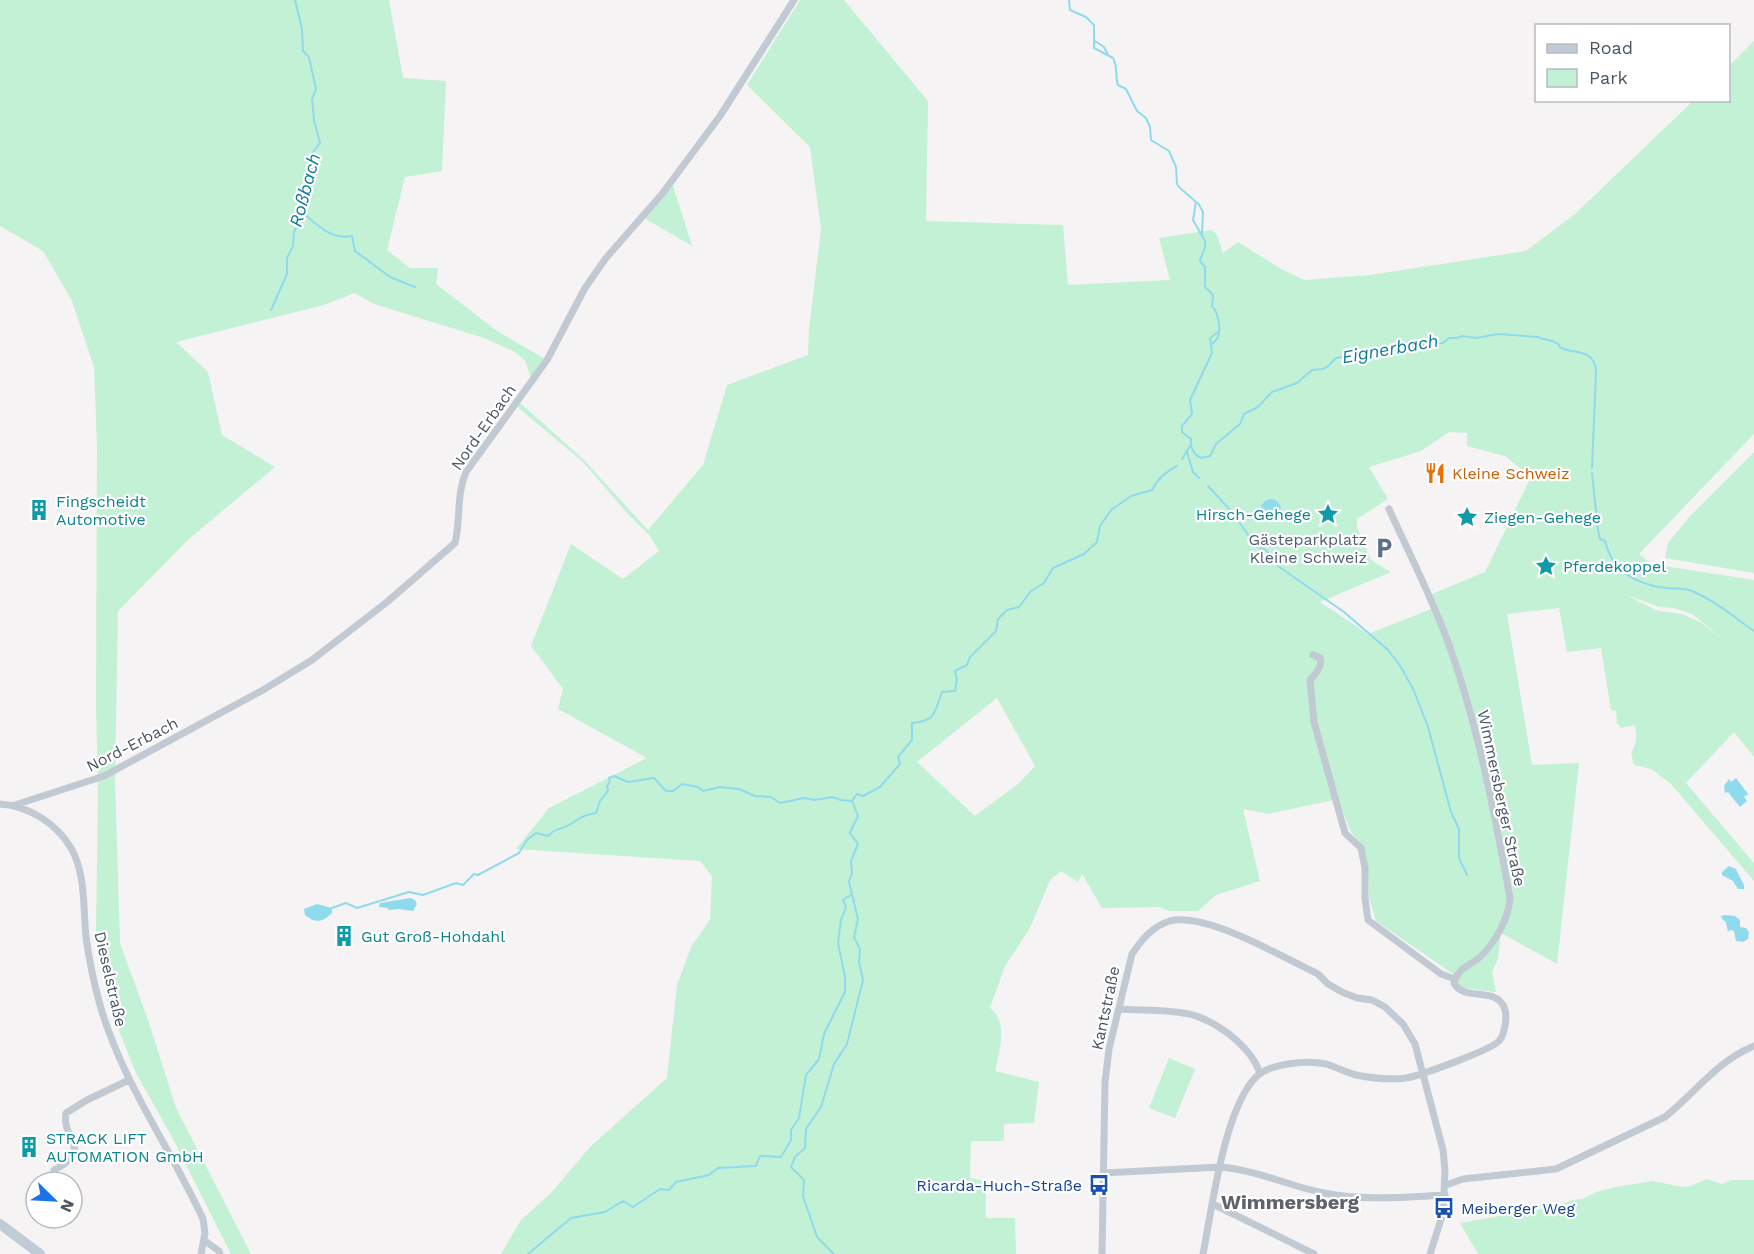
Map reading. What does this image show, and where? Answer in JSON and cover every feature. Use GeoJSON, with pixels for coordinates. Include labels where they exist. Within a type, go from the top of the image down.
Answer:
{"type":"FeatureCollection","features":[{"type":"Feature","properties":{"kind":"main road"},"geometry":{"type":"LineString","coordinates":[[1,1225],[45,1254]]}},
{"type":"Feature","properties":{"kind":"main road"},"geometry":{"type":"LineString","coordinates":[[29,1244],[40,1254]]}},
{"type":"Feature","properties":{"kind":"street","name":"Nord-Erbach"},"geometry":{"type":"LineString","coordinates":[[15,805],[104,776],[273,684],[312,660],[387,602],[455,543],[459,525],[460,484],[466,472],[547,360],[585,288],[606,258],[662,194],[720,116],[794,0]]}},
{"type":"Feature","properties":{"kind":"street","name":"Wimmersberger Straße"},"geometry":{"type":"LineString","coordinates":[[1389,509],[1436,610],[1468,708],[1486,772],[1510,898],[1510,908],[1488,948],[1478,959],[1464,966],[1455,979]]}},
{"type":"Feature","properties":{"kind":"street"},"geometry":{"type":"LineString","coordinates":[[1203,1254],[1220,1167],[1236,1112],[1249,1085],[1260,1073],[1278,1066],[1305,1063],[1324,1064],[1355,1075],[1386,1078],[1407,1077],[1424,1073],[1486,1049],[1498,1041],[1504,1030],[1505,1008],[1500,1000],[1490,995],[1462,991],[1455,986],[1455,979],[1441,974],[1368,920],[1365,868],[1361,848],[1345,833],[1314,722],[1310,680],[1321,666],[1322,661],[1313,655]]}},
{"type":"Feature","properties":{"kind":"street","name":"Dieselstraße"},"geometry":{"type":"LineString","coordinates":[[0,804],[15,805],[30,811],[54,828],[65,839],[78,861],[92,970],[111,1038],[129,1080],[202,1216],[205,1241],[201,1254]]}},
{"type":"Feature","properties":{"kind":"street","name":"Kantstraße"},"geometry":{"type":"LineString","coordinates":[[1102,1254],[1105,1082],[1109,1049],[1132,954],[1141,940],[1162,924],[1172,921],[1191,921],[1227,931],[1318,974],[1328,984],[1342,992],[1357,999],[1372,1000],[1385,1007],[1410,1033],[1416,1044],[1424,1073]]}},
{"type":"Feature","properties":{"kind":"street"},"geometry":{"type":"LineString","coordinates":[[1119,1009],[1199,1017],[1233,1037],[1247,1050],[1260,1073]]}},
{"type":"Feature","properties":{"kind":"street"},"geometry":{"type":"LineString","coordinates":[[1446,1185],[1462,1179],[1556,1169],[1665,1117],[1713,1071],[1738,1053],[1754,1046]]}},
{"type":"Feature","properties":{"kind":"street"},"geometry":{"type":"LineString","coordinates":[[1424,1073],[1443,1150],[1446,1185],[1440,1224],[1430,1254]]}},
{"type":"Feature","properties":{"kind":"street"},"geometry":{"type":"LineString","coordinates":[[54,1170],[72,1158],[75,1151],[74,1142],[66,1124],[66,1113],[129,1080]]}},
{"type":"Feature","properties":{"kind":"street"},"geometry":{"type":"LineString","coordinates":[[1103,1173],[1240,1168],[1308,1189],[1347,1196],[1382,1198],[1445,1195]]}},
{"type":"Feature","properties":{"kind":"street"},"geometry":{"type":"LineString","coordinates":[[1213,1204],[1314,1254]]}},
{"type":"Feature","properties":{"kind":"street"},"geometry":{"type":"LineString","coordinates":[[205,1241],[220,1254]]}},
{"type":"Feature","properties":{"kind":"green space"},"geometry":{"type":"Polygon","coordinates":[[[0,0],[389,0],[403,78],[446,81],[442,171],[405,177],[387,250],[410,268],[438,268],[436,284],[497,331],[545,359],[532,381],[525,360],[513,351],[484,338],[374,304],[355,293],[324,305],[176,342],[208,372],[222,435],[275,467],[190,538],[118,611],[115,779],[120,943],[176,1108],[251,1254],[231,1254],[172,1137],[136,1073],[108,1003],[96,933],[97,445],[94,367],[72,301],[43,251],[0,226],[0,0]]]}},
{"type":"Feature","properties":{"kind":"green space"},"geometry":{"type":"Polygon","coordinates":[[[800,0],[844,0],[928,101],[926,221],[1063,225],[1068,285],[1170,280],[1159,238],[1212,230],[1217,235],[1223,253],[1238,242],[1281,269],[1304,280],[1370,275],[1526,251],[1575,214],[1692,102],[1730,102],[1730,65],[1754,41],[1754,434],[1639,554],[1652,564],[1754,580],[1754,757],[1734,732],[1686,783],[1754,863],[1754,881],[1671,784],[1652,769],[1634,765],[1631,753],[1636,739],[1635,728],[1634,725],[1621,728],[1617,723],[1616,711],[1611,710],[1601,648],[1567,652],[1559,608],[1507,614],[1532,765],[1579,763],[1557,964],[1501,933],[1498,959],[1492,972],[1496,992],[1462,988],[1458,983],[1459,978],[1376,921],[1369,897],[1368,869],[1363,847],[1350,830],[1338,799],[1268,814],[1243,809],[1260,881],[1216,895],[1198,911],[1169,911],[1159,907],[1102,908],[1082,874],[1078,882],[1061,871],[1050,880],[1030,928],[1005,966],[990,1008],[996,1014],[1001,1029],[995,1071],[1039,1082],[1034,1123],[1004,1124],[1004,1141],[971,1141],[970,1178],[986,1181],[986,1218],[1015,1218],[1016,1254],[501,1254],[521,1220],[551,1193],[590,1147],[667,1078],[677,985],[692,945],[710,920],[712,876],[700,861],[516,849],[549,808],[647,758],[558,709],[563,689],[531,646],[571,544],[623,579],[659,551],[650,536],[583,462],[514,404],[517,400],[584,460],[648,530],[703,465],[727,385],[808,355],[821,229],[810,147],[747,85],[800,0]],[[1449,432],[1421,451],[1369,467],[1388,499],[1357,519],[1357,527],[1371,560],[1391,572],[1320,602],[1368,634],[1431,609],[1427,599],[1432,594],[1485,572],[1531,477],[1505,456],[1467,446],[1467,433],[1449,432]],[[1626,595],[1658,611],[1682,614],[1700,622],[1724,640],[1692,614],[1674,608],[1660,607],[1626,595]],[[997,698],[917,762],[975,816],[1018,784],[1035,766],[997,698]]]}},
{"type":"Feature","properties":{"kind":"green space"},"geometry":{"type":"Polygon","coordinates":[[[672,182],[692,246],[644,218],[672,182]]]}},
{"type":"Feature","properties":{"kind":"green space"},"geometry":{"type":"Polygon","coordinates":[[[1754,452],[1754,573],[1665,558],[1668,543],[1689,517],[1754,452]]]}},
{"type":"Feature","properties":{"kind":"green space"},"geometry":{"type":"Polygon","coordinates":[[[1169,1058],[1195,1069],[1175,1118],[1149,1108],[1169,1058]]]}},
{"type":"Feature","properties":{"kind":"green space"},"geometry":{"type":"Polygon","coordinates":[[[1707,1179],[1722,1184],[1732,1180],[1754,1180],[1754,1254],[1478,1254],[1460,1223],[1557,1206],[1621,1186],[1653,1181],[1682,1187],[1707,1179]]]}},
{"type":"Feature","properties":{"kind":"water"},"geometry":{"type":"Polygon","coordinates":[[[1271,499],[1278,502],[1281,509],[1278,516],[1271,519],[1264,516],[1261,509],[1264,502],[1271,499]]]}},
{"type":"Feature","properties":{"kind":"water"},"geometry":{"type":"Polygon","coordinates":[[[1736,778],[1748,794],[1744,797],[1747,801],[1740,807],[1728,792],[1725,793],[1724,786],[1729,779],[1731,782],[1736,778]]]}},
{"type":"Feature","properties":{"kind":"water"},"geometry":{"type":"Polygon","coordinates":[[[1729,866],[1736,869],[1744,889],[1738,889],[1733,881],[1722,875],[1722,872],[1729,866]]]}},
{"type":"Feature","properties":{"kind":"water"},"geometry":{"type":"Polygon","coordinates":[[[410,898],[417,904],[413,911],[388,910],[388,908],[379,907],[380,903],[410,898]]]}},
{"type":"Feature","properties":{"kind":"water"},"geometry":{"type":"Polygon","coordinates":[[[317,904],[332,908],[332,913],[319,921],[305,915],[304,909],[317,904]]]}},
{"type":"Feature","properties":{"kind":"water"},"geometry":{"type":"Polygon","coordinates":[[[1721,916],[1735,916],[1740,920],[1740,927],[1746,928],[1749,932],[1748,939],[1743,942],[1736,941],[1734,931],[1728,932],[1726,922],[1722,919],[1721,916]]]}},
{"type":"Feature","properties":{"kind":"waterway","name":"Roßbach"},"geometry":{"type":"LineString","coordinates":[[271,310],[287,274],[287,258],[293,246],[294,232],[303,213],[304,199],[312,182],[311,155],[320,143],[312,99],[316,89],[309,57],[303,51],[302,29],[295,0]]}},
{"type":"Feature","properties":{"kind":"waterway","name":"Eignerbach"},"geometry":{"type":"LineString","coordinates":[[1069,0],[1070,10],[1086,17],[1094,25],[1094,48],[1113,58],[1118,85],[1126,89],[1137,111],[1146,118],[1150,127],[1151,140],[1169,151],[1176,167],[1177,184],[1196,202],[1193,220],[1205,241],[1200,261],[1205,267],[1205,287],[1213,295],[1212,306],[1217,316],[1219,329],[1218,338],[1211,345],[1212,353],[1190,400],[1192,414],[1182,426],[1182,432],[1191,439],[1196,455],[1201,458],[1210,456],[1216,444],[1240,424],[1244,414],[1258,407],[1272,392],[1297,383],[1312,370],[1327,367],[1336,358],[1360,352],[1389,350],[1407,343],[1421,346],[1443,343],[1449,338],[1463,336],[1476,338],[1498,334],[1538,337],[1555,342],[1560,348],[1585,354],[1593,360],[1596,372],[1592,468]]}},
{"type":"Feature","properties":{"kind":"waterway","name":"Eignerbach"},"geometry":{"type":"LineString","coordinates":[[1095,41],[1104,47],[1108,55]]}},
{"type":"Feature","properties":{"kind":"waterway","name":"Eignerbach"},"geometry":{"type":"LineString","coordinates":[[1198,203],[1203,212],[1202,234]]}},
{"type":"Feature","properties":{"kind":"waterway"},"geometry":{"type":"LineString","coordinates":[[303,213],[331,234],[352,236],[355,251],[390,277],[415,287]]}},
{"type":"Feature","properties":{"kind":"waterway","name":"Eignerbach"},"geometry":{"type":"LineString","coordinates":[[1211,345],[1210,338],[1218,332]]}},
{"type":"Feature","properties":{"kind":"waterway"},"geometry":{"type":"LineString","coordinates":[[1182,459],[1190,446]]}},
{"type":"Feature","properties":{"kind":"waterway"},"geometry":{"type":"LineString","coordinates":[[1187,452],[1193,472],[1199,478]]}},
{"type":"Feature","properties":{"kind":"waterway"},"geometry":{"type":"LineString","coordinates":[[332,908],[346,903],[357,908],[409,892],[423,895],[456,883],[463,885],[474,874],[478,875],[519,853],[527,840],[536,833],[548,836],[584,816],[596,813],[600,801],[608,791],[609,778],[614,776],[628,782],[654,778],[666,791],[673,791],[682,784],[698,787],[703,791],[720,787],[739,789],[755,796],[771,797],[780,803],[804,798],[815,800],[832,797],[852,801],[857,794],[863,796],[880,787],[900,764],[898,757],[912,740],[912,723],[930,718],[936,710],[942,692],[955,691],[957,680],[955,671],[967,665],[970,657],[996,631],[998,619],[1007,610],[1019,607],[1031,591],[1044,583],[1053,568],[1084,554],[1097,542],[1100,526],[1111,510],[1131,496],[1152,490],[1163,476],[1177,466]]}},
{"type":"Feature","properties":{"kind":"waterway","name":"Eignerbach"},"geometry":{"type":"LineString","coordinates":[[1592,473],[1600,539],[1605,541],[1608,551],[1619,568],[1644,583],[1692,591],[1716,604],[1754,631]]}},
{"type":"Feature","properties":{"kind":"waterway"},"geometry":{"type":"LineString","coordinates":[[1208,486],[1231,511],[1257,547],[1268,552],[1275,564],[1344,612],[1388,650],[1401,667],[1414,691],[1428,727],[1451,812],[1459,829],[1459,858],[1467,875]]}},
{"type":"Feature","properties":{"kind":"waterway"},"geometry":{"type":"LineString","coordinates":[[834,1254],[817,1237],[803,1196],[804,1180],[791,1167],[795,1157],[805,1148],[806,1129],[821,1107],[834,1064],[847,1044],[863,980],[859,962],[860,949],[854,937],[858,919],[849,882],[852,873],[851,861],[858,844],[850,833],[858,816],[852,801]]}},
{"type":"Feature","properties":{"kind":"waterway"},"geometry":{"type":"LineString","coordinates":[[528,1254],[571,1218],[605,1212],[623,1201],[633,1207],[660,1189],[669,1190],[676,1182],[709,1175],[718,1168],[756,1166],[760,1156],[781,1157],[791,1140],[791,1130],[799,1118],[806,1075],[819,1059],[824,1034],[845,992],[845,977],[838,943],[841,920],[846,907],[843,900],[851,895]]}},
{"type":"Feature","properties":{"kind":"place","name":"Kleine Schweiz"},"geometry":{"type":"Point","coordinates":[1435,473]}},
{"type":"Feature","properties":{"kind":"place","name":"Fingscheidt Automotive"},"geometry":{"type":"Point","coordinates":[39,510]}},
{"type":"Feature","properties":{"kind":"place","name":"Hirsch-Gehege"},"geometry":{"type":"Point","coordinates":[1328,514]}},
{"type":"Feature","properties":{"kind":"place","name":"Ziegen-Gehege"},"geometry":{"type":"Point","coordinates":[1467,517]}},
{"type":"Feature","properties":{"kind":"place","name":"Gästeparkplatz Kleine Schweiz"},"geometry":{"type":"Point","coordinates":[1384,548]}},
{"type":"Feature","properties":{"kind":"place","name":"Pferdekoppel"},"geometry":{"type":"Point","coordinates":[1546,566]}},
{"type":"Feature","properties":{"kind":"place","name":"Gut Groß-Hohdahl"},"geometry":{"type":"Point","coordinates":[344,936]}},
{"type":"Feature","properties":{"kind":"place","name":"STRACK LIFT AUTOMATION GmbH"},"geometry":{"type":"Point","coordinates":[29,1147]}},
{"type":"Feature","properties":{"kind":"place","name":"Ricarda-Huch-Straße"},"geometry":{"type":"Point","coordinates":[1099,1185]}},
{"type":"Feature","properties":{"kind":"place","name":"Meiberger Weg"},"geometry":{"type":"Point","coordinates":[1444,1208]}},
{"type":"Feature","properties":{"kind":"district","name":"Wimmersberg"},"geometry":{"type":"Point","coordinates":[1290,1202]}}]}
